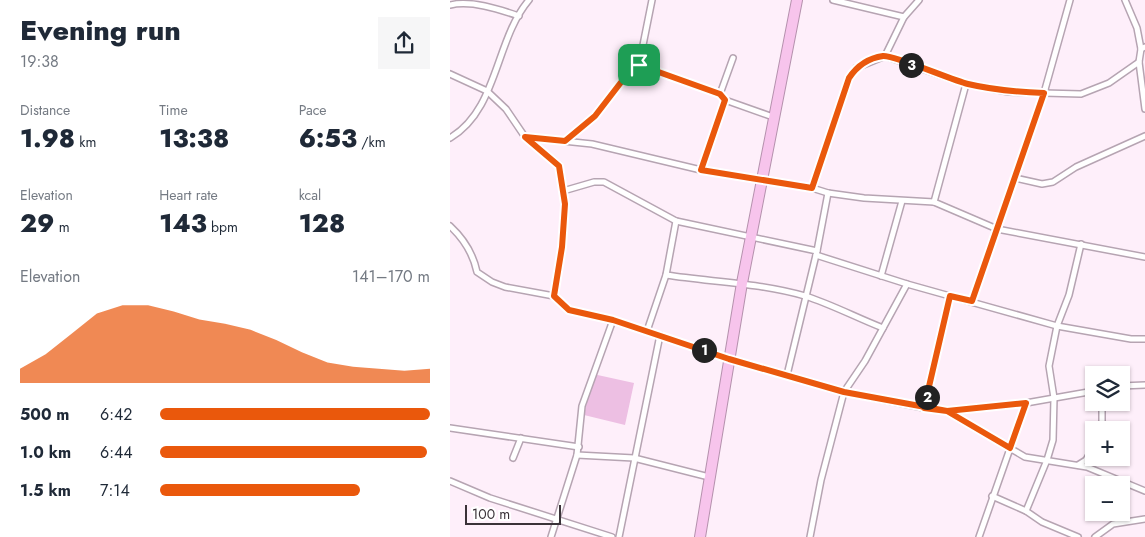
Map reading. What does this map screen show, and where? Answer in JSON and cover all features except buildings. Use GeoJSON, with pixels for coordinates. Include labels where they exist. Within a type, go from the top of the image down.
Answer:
{"type":"FeatureCollection","features":[{"type":"Feature","properties":{"kind":"highway"},"geometry":{"type":"LineString","coordinates":[[700,537],[750,238],[797,0]]}},
{"type":"Feature","properties":{"kind":"street"},"geometry":{"type":"LineString","coordinates":[[450,5],[465,0],[519,16]]}},
{"type":"Feature","properties":{"kind":"street"},"geometry":{"type":"LineString","coordinates":[[450,138],[474,118],[519,16],[529,0]]}},
{"type":"Feature","properties":{"kind":"street"},"geometry":{"type":"LineString","coordinates":[[565,141],[595,116],[622,81],[639,65],[652,0]]}},
{"type":"Feature","properties":{"kind":"street"},"geometry":{"type":"LineString","coordinates":[[833,0],[904,17]]}},
{"type":"Feature","properties":{"kind":"street"},"geometry":{"type":"LineString","coordinates":[[862,0],[862,7]]}},
{"type":"Feature","properties":{"kind":"street"},"geometry":{"type":"LineString","coordinates":[[812,188],[849,78],[856,68],[885,56],[904,17],[919,0]]}},
{"type":"Feature","properties":{"kind":"street"},"geometry":{"type":"LineString","coordinates":[[972,301],[1044,93],[1070,0]]}},
{"type":"Feature","properties":{"kind":"street"},"geometry":{"type":"LineString","coordinates":[[1125,0],[1143,48],[1139,62],[1145,109]]}},
{"type":"Feature","properties":{"kind":"street"},"geometry":{"type":"LineString","coordinates":[[885,56],[966,84],[1009,92],[1081,94],[1109,83],[1139,62]]}},
{"type":"Feature","properties":{"kind":"street"},"geometry":{"type":"LineString","coordinates":[[720,94],[733,58]]}},
{"type":"Feature","properties":{"kind":"street"},"geometry":{"type":"LineString","coordinates":[[639,65],[720,94],[725,100],[773,117]]}},
{"type":"Feature","properties":{"kind":"street"},"geometry":{"type":"LineString","coordinates":[[450,74],[487,91],[506,109],[525,137],[559,166],[565,204],[562,247],[554,296]]}},
{"type":"Feature","properties":{"kind":"street"},"geometry":{"type":"LineString","coordinates":[[934,202],[966,84]]}},
{"type":"Feature","properties":{"kind":"street"},"geometry":{"type":"LineString","coordinates":[[701,170],[725,100]]}},
{"type":"Feature","properties":{"kind":"street"},"geometry":{"type":"LineString","coordinates":[[1015,178],[1042,184],[1053,182],[1076,167],[1145,136]]}},
{"type":"Feature","properties":{"kind":"street"},"geometry":{"type":"LineString","coordinates":[[525,137],[592,144],[701,170],[812,188],[828,193],[902,201],[934,202],[997,229],[1145,257]]}},
{"type":"Feature","properties":{"kind":"street"},"geometry":{"type":"LineString","coordinates":[[563,191],[594,182],[604,182],[676,221],[816,253],[906,284],[1057,326],[1131,339],[1145,339]]}},
{"type":"Feature","properties":{"kind":"street"},"geometry":{"type":"LineString","coordinates":[[787,375],[828,193]]}},
{"type":"Feature","properties":{"kind":"street"},"geometry":{"type":"LineString","coordinates":[[881,276],[902,201]]}},
{"type":"Feature","properties":{"kind":"street"},"geometry":{"type":"LineString","coordinates":[[647,331],[666,275],[676,221]]}},
{"type":"Feature","properties":{"kind":"street"},"geometry":{"type":"LineString","coordinates":[[450,226],[467,244],[475,260],[477,272],[492,282],[554,296],[569,310],[613,320],[729,359],[844,392],[947,411],[1026,403],[1085,393]]}},
{"type":"Feature","properties":{"kind":"street"},"geometry":{"type":"LineString","coordinates":[[1026,511],[1047,460],[1053,440],[1054,398],[1049,366],[1057,326],[1069,295],[1081,244]]}},
{"type":"Feature","properties":{"kind":"street"},"geometry":{"type":"LineString","coordinates":[[666,275],[726,284],[742,283],[805,296],[883,328]]}},
{"type":"Feature","properties":{"kind":"street"},"geometry":{"type":"LineString","coordinates":[[810,537],[821,480],[844,392],[865,361],[906,284]]}},
{"type":"Feature","properties":{"kind":"street"},"geometry":{"type":"LineString","coordinates":[[924,408],[950,296]]}},
{"type":"Feature","properties":{"kind":"street"},"geometry":{"type":"LineString","coordinates":[[551,537],[577,455],[582,406],[613,320]]}},
{"type":"Feature","properties":{"kind":"street"},"geometry":{"type":"LineString","coordinates":[[619,537],[660,335]]}},
{"type":"Feature","properties":{"kind":"street"},"geometry":{"type":"LineString","coordinates":[[1130,386],[1145,385]]}},
{"type":"Feature","properties":{"kind":"street"},"geometry":{"type":"LineString","coordinates":[[979,537],[1026,403]]}},
{"type":"Feature","properties":{"kind":"street"},"geometry":{"type":"LineString","coordinates":[[947,411],[1025,457],[1087,467],[1145,490]]}},
{"type":"Feature","properties":{"kind":"street"},"geometry":{"type":"LineString","coordinates":[[450,428],[578,447]]}},
{"type":"Feature","properties":{"kind":"street"},"geometry":{"type":"LineString","coordinates":[[513,458],[521,438]]}},
{"type":"Feature","properties":{"kind":"street"},"geometry":{"type":"LineString","coordinates":[[577,455],[634,458],[710,477]]}},
{"type":"Feature","properties":{"kind":"street"},"geometry":{"type":"LineString","coordinates":[[1078,465],[1085,461]]}},
{"type":"Feature","properties":{"kind":"street"},"geometry":{"type":"LineString","coordinates":[[450,481],[490,498],[612,537]]}},
{"type":"Feature","properties":{"kind":"street"},"geometry":{"type":"LineString","coordinates":[[992,496],[1026,511],[1042,522],[1078,537]]}},
{"type":"Feature","properties":{"kind":"street"},"geometry":{"type":"LineString","coordinates":[[1095,537],[1113,524],[1145,519]]}},
{"type":"Feature","properties":{"kind":"shaded area"},"geometry":{"type":"Polygon","coordinates":[[[593,374],[634,383],[625,425],[584,415],[593,374]]]}},
{"type":"Feature","properties":{"kind":"route"},"geometry":{"type":"LineString","coordinates":[[639,65],[622,81],[595,116],[565,141],[525,137],[559,166],[565,204],[562,247],[556,273],[554,296],[569,310],[613,320],[729,359],[808,380],[844,392],[924,408],[947,411],[1010,448],[1026,403],[947,411],[924,408],[950,296],[972,301],[1044,93],[1009,92],[966,84],[885,56],[866,62],[856,68],[849,78],[812,188],[701,170],[725,100],[720,94],[639,65]]}}]}
